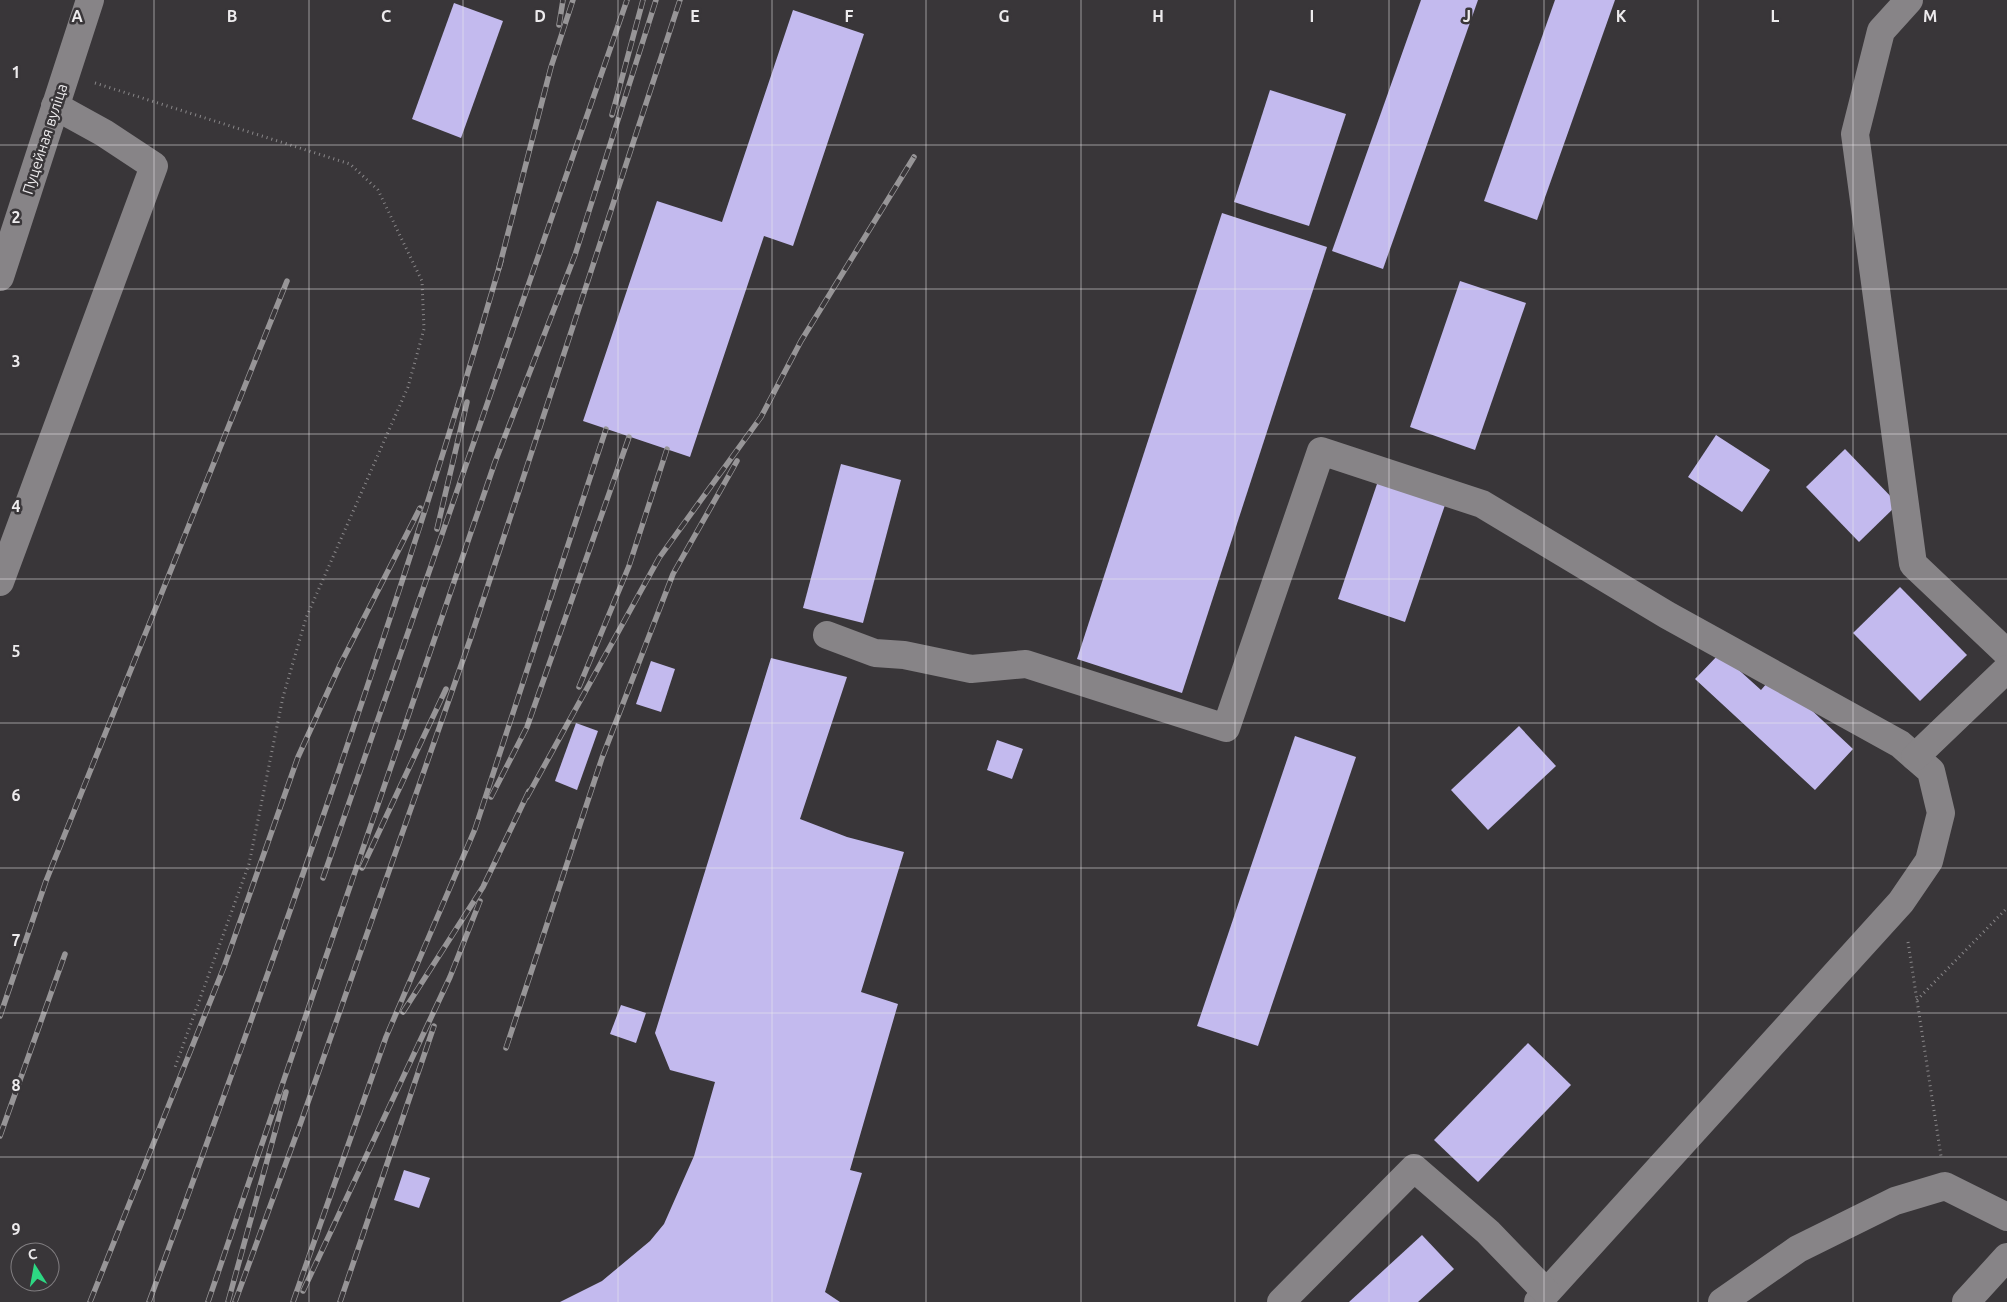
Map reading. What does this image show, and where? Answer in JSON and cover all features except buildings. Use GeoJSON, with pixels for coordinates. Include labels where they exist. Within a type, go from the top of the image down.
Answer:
{"type":"FeatureCollection","features":[{"type":"Feature","properties":{"kind":"street","name":"Пуцейная вуліца"},"geometry":{"type":"LineString","coordinates":[[0,277],[90,0]]}},
{"type":"Feature","properties":{"kind":"street"},"geometry":{"type":"LineString","coordinates":[[1909,0],[1881,31],[1855,134],[1913,564],[2007,653]]}},
{"type":"Feature","properties":{"kind":"street"},"geometry":{"type":"LineString","coordinates":[[0,582],[154,166],[104,133],[55,106]]}},
{"type":"Feature","properties":{"kind":"street"},"geometry":{"type":"LineString","coordinates":[[827,635],[875,653],[904,655],[971,669],[1026,664],[1226,728],[1321,451],[1482,504],[1667,615],[1900,744],[1931,771],[1941,813],[1929,862],[1901,902],[1542,1297],[1488,1232],[1414,1168],[1281,1302]]}},
{"type":"Feature","properties":{"kind":"street"},"geometry":{"type":"LineString","coordinates":[[1915,758],[2007,669]]}},
{"type":"Feature","properties":{"kind":"street"},"geometry":{"type":"LineString","coordinates":[[1722,1302],[1798,1248],[1896,1201],[1945,1186],[2007,1217]]}},
{"type":"Feature","properties":{"kind":"street"},"geometry":{"type":"LineString","coordinates":[[1966,1302],[2007,1257]]}},
{"type":"Feature","properties":{"kind":"path"},"geometry":{"type":"LineString","coordinates":[[66,73],[350,164],[378,190],[422,281],[424,329],[408,387],[306,618],[283,697],[249,864],[174,1070]]}},
{"type":"Feature","properties":{"kind":"path"},"geometry":{"type":"LineString","coordinates":[[1917,1000],[2007,908]]}},
{"type":"Feature","properties":{"kind":"path"},"geometry":{"type":"LineString","coordinates":[[1912,968],[1936,1124]]}},
{"type":"Feature","properties":{"kind":"railway"},"geometry":{"type":"LineString","coordinates":[[559,25],[563,0]]}},
{"type":"Feature","properties":{"kind":"railway"},"geometry":{"type":"LineString","coordinates":[[499,268],[551,67],[573,0]]}},
{"type":"Feature","properties":{"kind":"railway"},"geometry":{"type":"LineString","coordinates":[[323,878],[627,0]]}},
{"type":"Feature","properties":{"kind":"railway"},"geometry":{"type":"LineString","coordinates":[[612,115],[643,0]]}},
{"type":"Feature","properties":{"kind":"railway"},"geometry":{"type":"LineString","coordinates":[[208,1302],[495,462],[575,255],[656,0]]}},
{"type":"Feature","properties":{"kind":"railway"},"geometry":{"type":"LineString","coordinates":[[235,1302],[301,1122],[471,637],[680,0]]}},
{"type":"Feature","properties":{"kind":"railway"},"geometry":{"type":"LineString","coordinates":[[527,797],[659,558],[761,417],[801,341],[914,157]]}},
{"type":"Feature","properties":{"kind":"railway"},"geometry":{"type":"LineString","coordinates":[[149,1302],[289,914],[378,654],[421,524],[501,261]]}},
{"type":"Feature","properties":{"kind":"railway"},"geometry":{"type":"LineString","coordinates":[[0,1016],[46,881],[287,281]]}},
{"type":"Feature","properties":{"kind":"railway"},"geometry":{"type":"LineString","coordinates":[[437,529],[467,402]]}},
{"type":"Feature","properties":{"kind":"railway"},"geometry":{"type":"LineString","coordinates":[[293,1302],[386,1037],[475,829],[606,429]]}},
{"type":"Feature","properties":{"kind":"railway"},"geometry":{"type":"LineString","coordinates":[[491,797],[527,727],[629,437]]}},
{"type":"Feature","properties":{"kind":"railway"},"geometry":{"type":"LineString","coordinates":[[579,687],[629,566],[667,449]]}},
{"type":"Feature","properties":{"kind":"railway"},"geometry":{"type":"LineString","coordinates":[[506,1048],[602,758],[673,574],[737,461]]}},
{"type":"Feature","properties":{"kind":"railway"},"geometry":{"type":"LineString","coordinates":[[90,1302],[224,967],[298,757],[340,665],[420,508]]}},
{"type":"Feature","properties":{"kind":"railway"},"geometry":{"type":"LineString","coordinates":[[362,868],[446,689]]}},
{"type":"Feature","properties":{"kind":"railway"},"geometry":{"type":"LineString","coordinates":[[403,1012],[483,887],[529,791]]}},
{"type":"Feature","properties":{"kind":"railway"},"geometry":{"type":"LineString","coordinates":[[303,1291],[450,977],[480,901]]}},
{"type":"Feature","properties":{"kind":"railway"},"geometry":{"type":"LineString","coordinates":[[0,1136],[65,954]]}},
{"type":"Feature","properties":{"kind":"railway"},"geometry":{"type":"LineString","coordinates":[[340,1302],[434,1026]]}},
{"type":"Feature","properties":{"kind":"railway"},"geometry":{"type":"LineString","coordinates":[[228,1302],[286,1092]]}}]}
